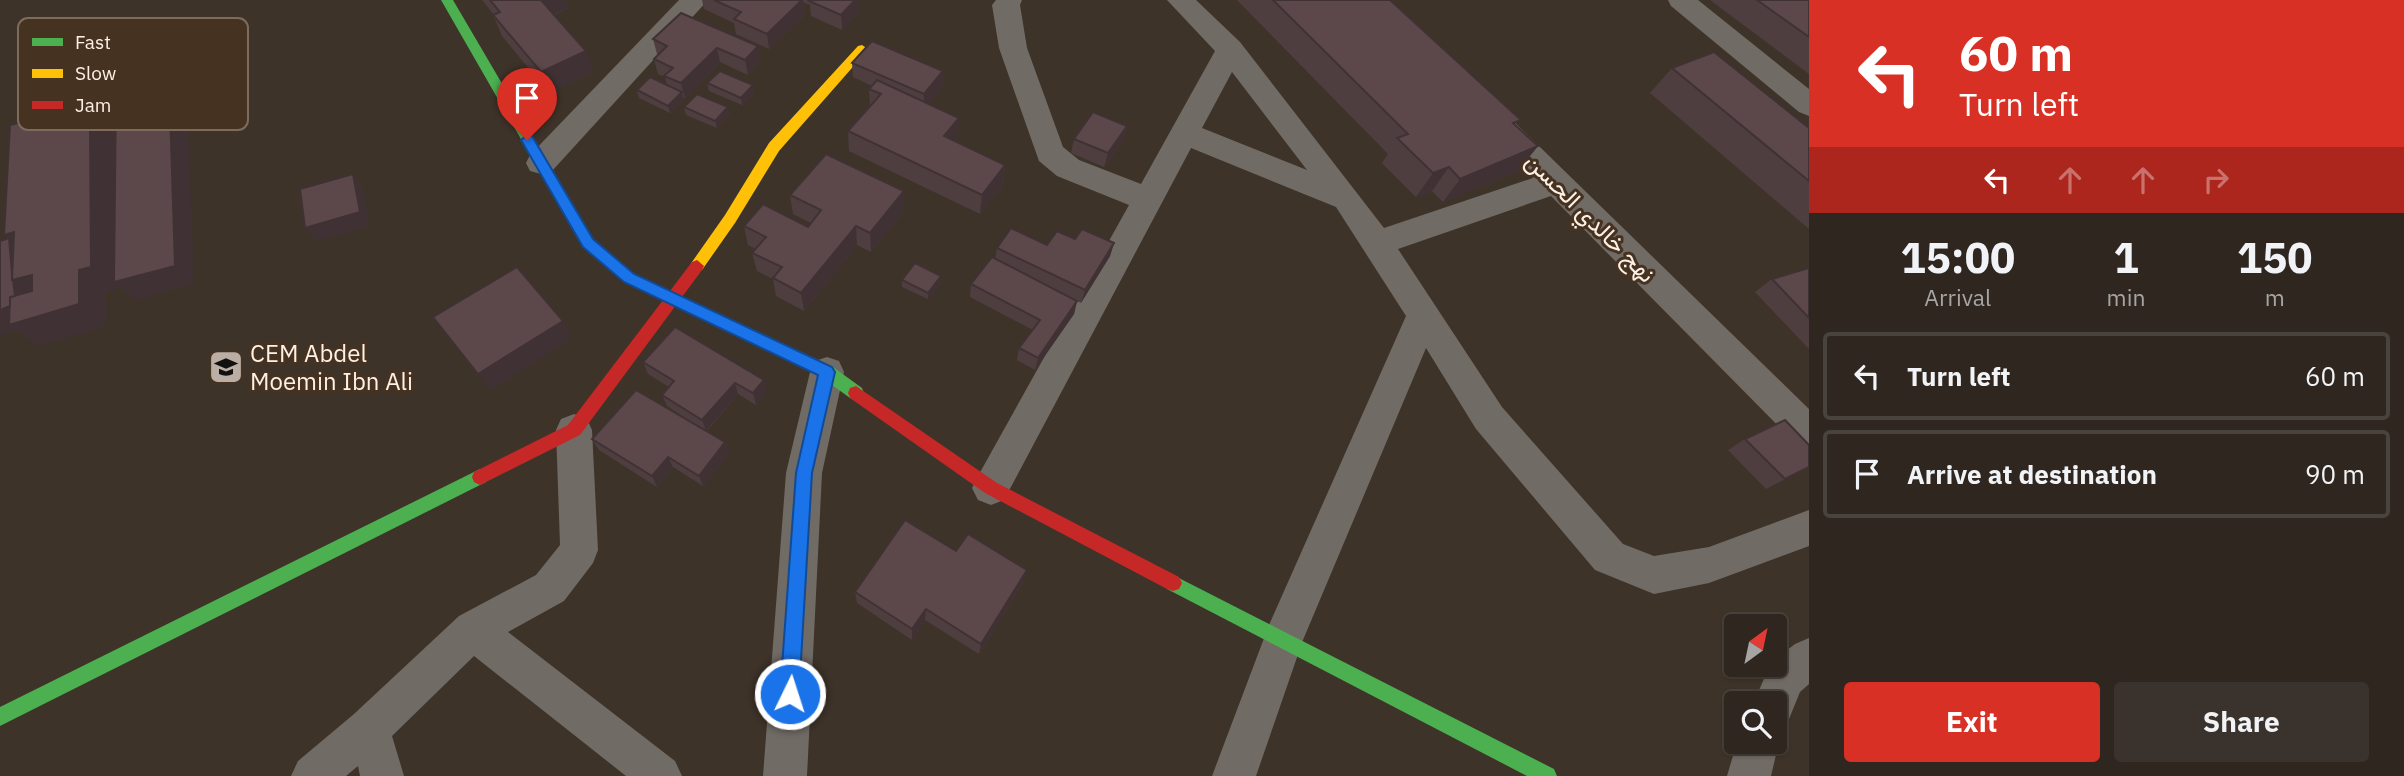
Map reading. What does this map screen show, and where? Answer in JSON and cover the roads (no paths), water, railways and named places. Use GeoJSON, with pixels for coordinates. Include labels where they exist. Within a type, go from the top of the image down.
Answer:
{"type":"FeatureCollection","features":[{"type":"Feature","properties":{"kind":"street"},"geometry":{"type":"LineString","coordinates":[[447,0],[588,243],[629,278],[827,372],[990,488],[1547,776]]}},
{"type":"Feature","properties":{"kind":"street"},"geometry":{"type":"LineString","coordinates":[[541,163],[695,0]]}},
{"type":"Feature","properties":{"kind":"street"},"geometry":{"type":"LineString","coordinates":[[1009,0],[1006,5],[1013,48],[1050,153],[1068,168],[1149,201]]}},
{"type":"Feature","properties":{"kind":"street"},"geometry":{"type":"LineString","coordinates":[[1180,0],[1230,49],[1348,199],[1489,418],[1609,557],[1654,575],[1709,565],[1809,528]]}},
{"type":"Feature","properties":{"kind":"street"},"geometry":{"type":"LineString","coordinates":[[1681,0],[1809,106]]}},
{"type":"Feature","properties":{"kind":"street"},"geometry":{"type":"LineString","coordinates":[[0,717],[574,430],[674,299],[730,219],[774,147],[862,49]]}},
{"type":"Feature","properties":{"kind":"street"},"geometry":{"type":"LineString","coordinates":[[990,488],[1230,49]]}},
{"type":"Feature","properties":{"kind":"street","name":"نهج خالدي الحسن"},"geometry":{"type":"LineString","coordinates":[[1479,105],[1809,433]]}},
{"type":"Feature","properties":{"kind":"street"},"geometry":{"type":"LineString","coordinates":[[1185,133],[1348,199]]}},
{"type":"Feature","properties":{"kind":"street"},"geometry":{"type":"LineString","coordinates":[[1377,243],[1555,182]]}},
{"type":"Feature","properties":{"kind":"street"},"geometry":{"type":"LineString","coordinates":[[1234,776],[1283,639],[1423,315]]}},
{"type":"Feature","properties":{"kind":"street"},"geometry":{"type":"LineString","coordinates":[[785,776],[804,473],[827,372]]}},
{"type":"Feature","properties":{"kind":"street"},"geometry":{"type":"LineString","coordinates":[[313,776],[369,729],[473,630],[550,588],[579,550],[574,430]]}},
{"type":"Feature","properties":{"kind":"street"},"geometry":{"type":"LineString","coordinates":[[473,630],[660,776]]}},
{"type":"Feature","properties":{"kind":"street"},"geometry":{"type":"LineString","coordinates":[[1780,691],[1785,678],[1809,658]]}},
{"type":"Feature","properties":{"kind":"street"},"geometry":{"type":"LineString","coordinates":[[369,729],[382,776]]}},
{"type":"Feature","properties":{"kind":"street"},"geometry":{"type":"LineString","coordinates":[[1749,776],[1755,754]]}},
{"type":"Feature","properties":{"kind":"place","name":"CEM Abdel Moemin Ibn Ali"},"geometry":{"type":"Point","coordinates":[226,367]}}]}
